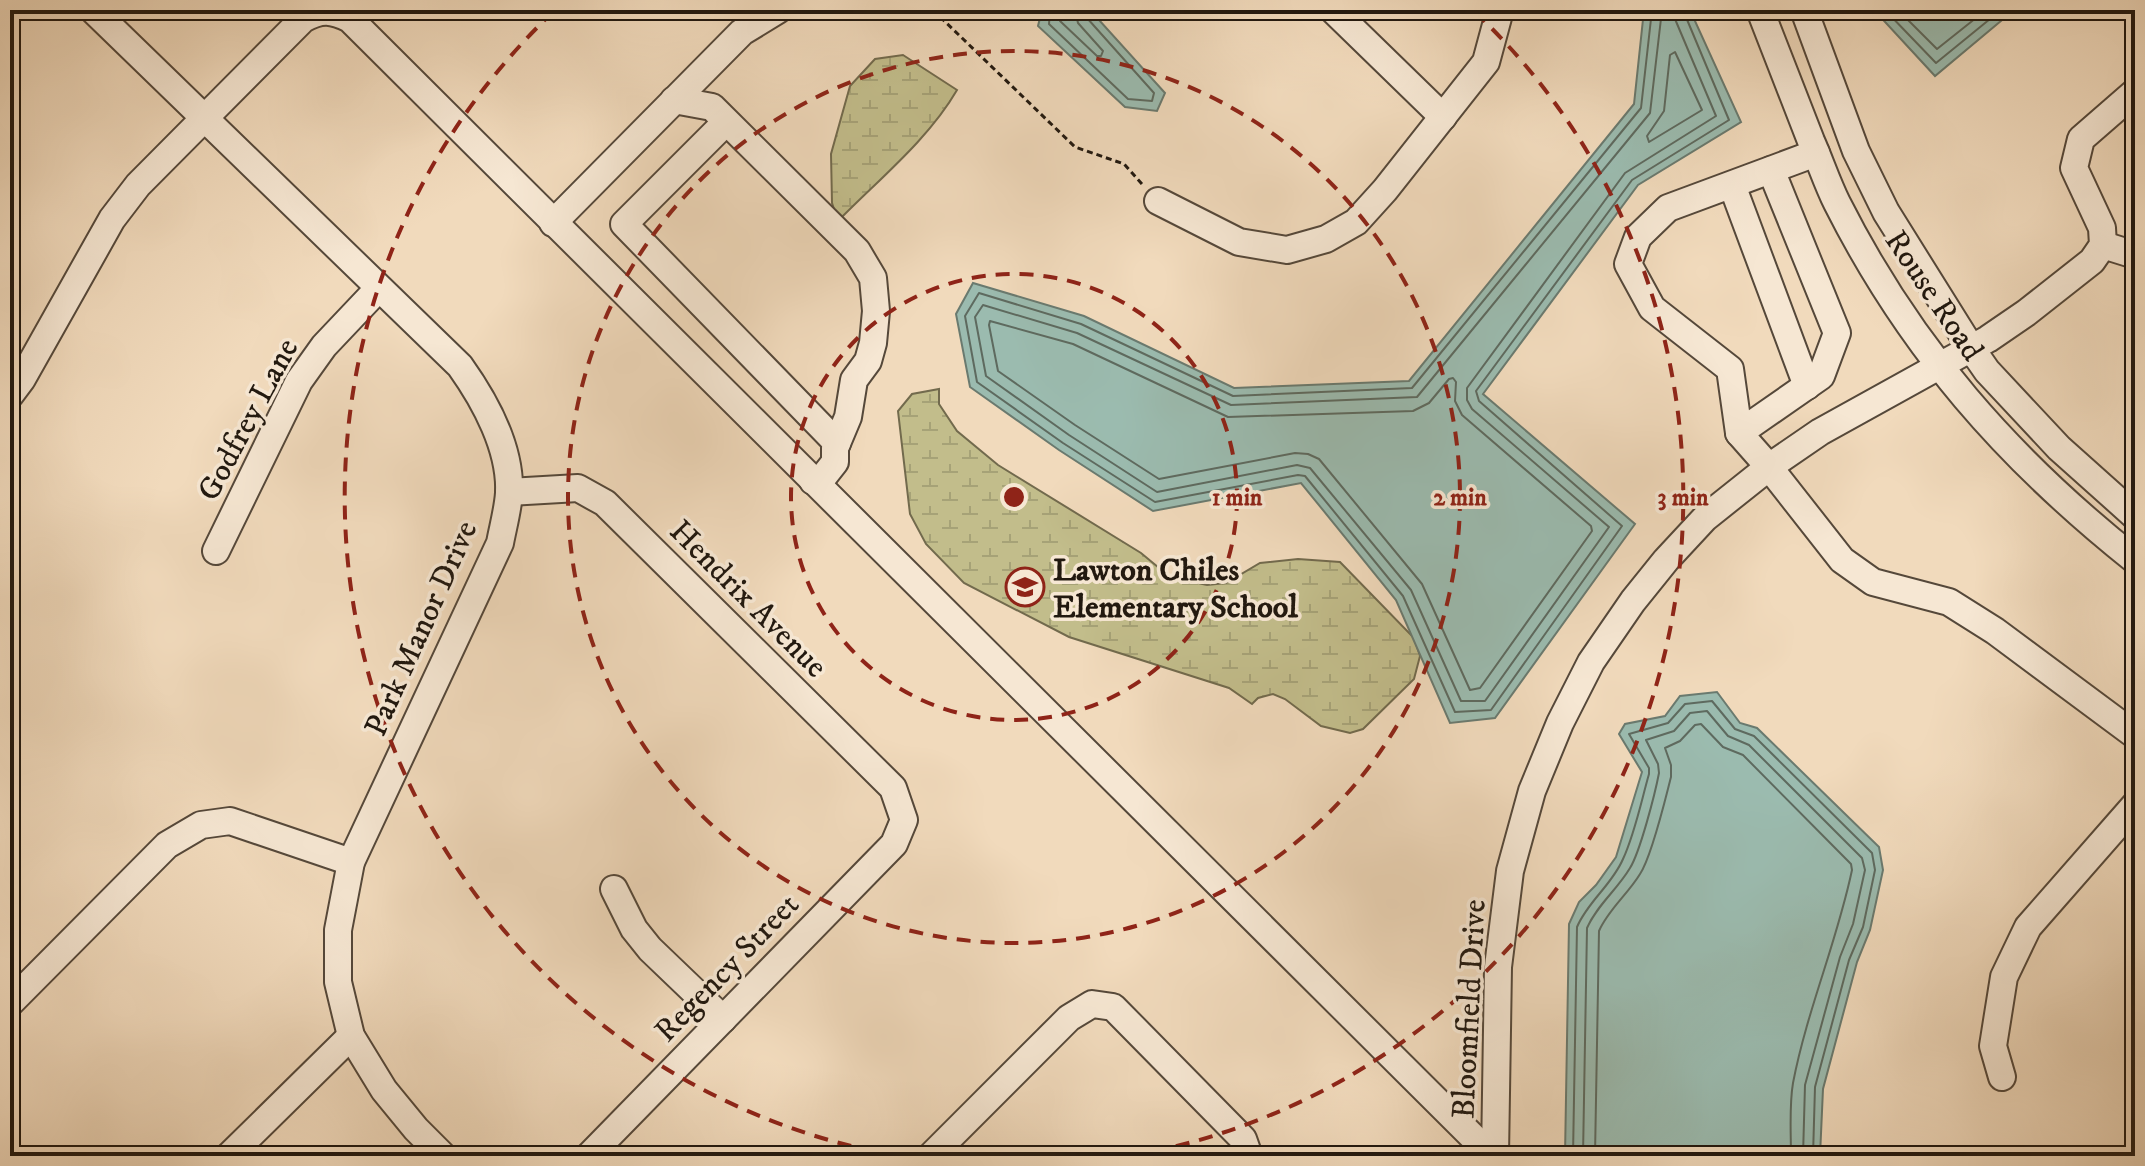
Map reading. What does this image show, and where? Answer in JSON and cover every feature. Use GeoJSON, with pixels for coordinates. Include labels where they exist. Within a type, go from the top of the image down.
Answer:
{"type":"FeatureCollection","features":[{"type":"Feature","properties":{"kind":"street","name":"Park Manor Drive"},"geometry":{"type":"LineString","coordinates":[[93,10],[460,366],[484,399],[502,446],[509,492],[500,543],[351,862],[338,930],[338,982],[351,1036],[384,1090],[443,1156]]}},
{"type":"Feature","properties":{"kind":"street"},"geometry":{"type":"LineString","coordinates":[[553,223],[742,32],[778,10]]}},
{"type":"Feature","properties":{"kind":"street"},"geometry":{"type":"LineString","coordinates":[[1333,10],[1443,117]]}},
{"type":"Feature","properties":{"kind":"street"},"geometry":{"type":"LineString","coordinates":[[1158,201],[1239,242],[1287,250],[1326,239],[1356,222],[1385,190],[1486,62],[1500,10]]}},
{"type":"Feature","properties":{"kind":"street","name":"Rouse Road"},"geometry":{"type":"LineString","coordinates":[[1760,10],[1835,200],[1872,268],[1938,366],[2022,460],[2092,526],[2135,560]]}},
{"type":"Feature","properties":{"kind":"street","name":"Rouse Road"},"geometry":{"type":"LineString","coordinates":[[1804,10],[1856,151],[1886,212],[1971,348],[1987,371],[2059,448],[2135,516]]}},
{"type":"Feature","properties":{"kind":"street"},"geometry":{"type":"LineString","coordinates":[[10,395],[112,219],[138,185],[303,19],[319,11],[333,11],[350,19],[1494,1156]]}},
{"type":"Feature","properties":{"kind":"street"},"geometry":{"type":"LineString","coordinates":[[710,63],[719,114]]}},
{"type":"Feature","properties":{"kind":"street"},"geometry":{"type":"LineString","coordinates":[[2135,92],[2081,139],[2074,168],[2102,228],[2103,245],[2135,255]]}},
{"type":"Feature","properties":{"kind":"street"},"geometry":{"type":"LineString","coordinates":[[674,100],[719,114],[857,251],[873,278],[876,311],[868,361],[854,380],[848,417],[837,443],[835,462],[824,476],[813,481]]}},
{"type":"Feature","properties":{"kind":"street"},"geometry":{"type":"LineString","coordinates":[[719,114],[624,224],[837,443]]}},
{"type":"Feature","properties":{"kind":"street"},"geometry":{"type":"LineString","coordinates":[[1816,153],[1668,208],[1638,237],[1628,264],[1652,308],[1730,369],[1739,433],[1842,560],[1873,582],[1949,602],[1995,631],[2135,735]]}},
{"type":"Feature","properties":{"kind":"street"},"geometry":{"type":"LineString","coordinates":[[1739,433],[1821,376],[1837,333],[1771,170]]}},
{"type":"Feature","properties":{"kind":"street"},"geometry":{"type":"LineString","coordinates":[[1732,185],[1807,386]]}},
{"type":"Feature","properties":{"kind":"street","name":"Bloomfield Drive"},"geometry":{"type":"LineString","coordinates":[[1494,1156],[1498,967],[1510,871],[1532,791],[1560,723],[1591,662],[1633,601],[1705,518],[1769,467],[1820,432],[1971,348],[2026,313],[2092,261],[2103,245]]}},
{"type":"Feature","properties":{"kind":"street","name":"Godfrey Lane"},"geometry":{"type":"LineString","coordinates":[[216,551],[299,381],[324,346],[378,289]]}},
{"type":"Feature","properties":{"kind":"street","name":"Hendrix Avenue"},"geometry":{"type":"LineString","coordinates":[[509,492],[578,488],[605,503],[893,788],[904,820]]}},
{"type":"Feature","properties":{"kind":"street"},"geometry":{"type":"LineString","coordinates":[[2002,1077],[1993,1046],[2004,977],[2028,927],[2135,805]]}},
{"type":"Feature","properties":{"kind":"street","name":"Regency Street"},"geometry":{"type":"LineString","coordinates":[[589,1156],[894,844],[904,820]]}},
{"type":"Feature","properties":{"kind":"street"},"geometry":{"type":"LineString","coordinates":[[10,1003],[167,845],[201,825],[230,821],[351,862]]}},
{"type":"Feature","properties":{"kind":"street"},"geometry":{"type":"LineString","coordinates":[[614,889],[634,929],[650,949],[723,1019]]}},
{"type":"Feature","properties":{"kind":"street"},"geometry":{"type":"LineString","coordinates":[[931,1156],[1069,1018],[1092,1004],[1113,1007],[1243,1139],[1249,1156]]}},
{"type":"Feature","properties":{"kind":"street"},"geometry":{"type":"LineString","coordinates":[[229,1156],[351,1036]]}},
{"type":"Feature","properties":{"kind":"path"},"geometry":{"type":"LineString","coordinates":[[933,10],[1075,147],[1124,164],[1158,201]]}},
{"type":"Feature","properties":{"kind":"green space"},"geometry":{"type":"Polygon","coordinates":[[[903,55],[957,90],[917,143],[838,221],[832,203],[831,154],[850,86],[875,59],[903,55]]]}},
{"type":"Feature","properties":{"kind":"green space"},"geometry":{"type":"Polygon","coordinates":[[[939,389],[939,404],[957,431],[998,465],[1141,553],[1170,577],[1207,585],[1226,583],[1260,563],[1298,559],[1340,562],[1414,638],[1420,656],[1414,679],[1363,729],[1350,733],[1321,726],[1285,699],[1273,694],[1258,698],[1252,704],[1229,688],[1069,637],[964,583],[926,544],[910,514],[898,411],[912,394],[939,389]]]}},
{"type":"Feature","properties":{"kind":"water"},"geometry":{"type":"Polygon","coordinates":[[[1042,10],[1090,10],[1165,93],[1157,111],[1125,107],[1038,26],[1042,10]]]}},
{"type":"Feature","properties":{"kind":"water"},"geometry":{"type":"Polygon","coordinates":[[[1644,10],[1690,10],[1741,122],[1638,185],[1483,394],[1635,524],[1495,718],[1450,723],[1396,600],[1301,483],[1153,511],[970,387],[956,314],[973,283],[1084,316],[1234,388],[1409,381],[1634,104],[1644,10]]]}},
{"type":"Feature","properties":{"kind":"water"},"geometry":{"type":"Polygon","coordinates":[[[1874,10],[2014,10],[1935,76],[1874,10]]]}},
{"type":"Feature","properties":{"kind":"water"},"geometry":{"type":"Polygon","coordinates":[[[1717,692],[1740,723],[1757,728],[1879,847],[1883,870],[1870,930],[1857,962],[1823,1089],[1820,1156],[1565,1156],[1569,924],[1579,902],[1616,857],[1642,772],[1619,734],[1625,724],[1665,716],[1680,696],[1717,692]]]}},
{"type":"Feature","properties":{"kind":"place","name":"Lawton Chiles Elementary School"},"geometry":{"type":"Point","coordinates":[1025,587]}}]}
